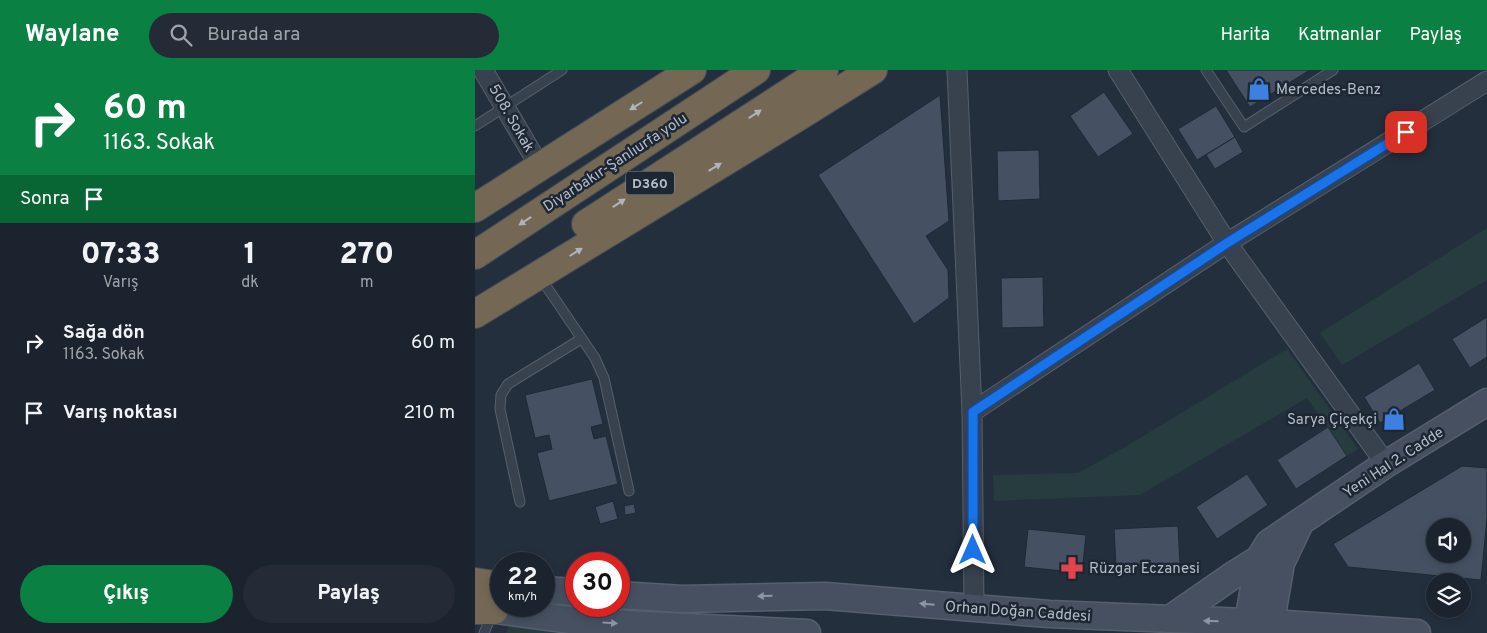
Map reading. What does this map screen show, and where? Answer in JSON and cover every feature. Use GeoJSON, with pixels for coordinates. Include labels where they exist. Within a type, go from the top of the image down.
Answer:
{"type":"FeatureCollection","features":[{"type":"Feature","properties":{"kind":"highway"},"geometry":{"type":"LineString","coordinates":[[475,208],[540,167],[665,82],[692,70]]}},
{"type":"Feature","properties":{"kind":"highway","name":"Diyarbakır-Şanlıurfa yolu"},"geometry":{"type":"LineString","coordinates":[[475,255],[756,70]]}},
{"type":"Feature","properties":{"kind":"highway","name":"D360"},"geometry":{"type":"LineString","coordinates":[[475,295],[824,70]]}},
{"type":"Feature","properties":{"kind":"highway"},"geometry":{"type":"LineString","coordinates":[[475,314],[873,70]]}},
{"type":"Feature","properties":{"kind":"highway"},"geometry":{"type":"LineString","coordinates":[[475,582],[488,606]]}},
{"type":"Feature","properties":{"kind":"main road","name":"Yeni Hal 2. Cadde"},"geometry":{"type":"LineString","coordinates":[[1258,628],[1269,565],[1281,563],[1299,523],[1386,464],[1487,402]]}},
{"type":"Feature","properties":{"kind":"main road"},"geometry":{"type":"LineString","coordinates":[[1170,619],[1235,574],[1269,565],[1295,607],[1313,626]]}},
{"type":"Feature","properties":{"kind":"main road"},"geometry":{"type":"LineString","coordinates":[[475,587],[488,606],[585,622],[807,633]]}},
{"type":"Feature","properties":{"kind":"main road","name":"Orhan Doğan Caddesi"},"geometry":{"type":"LineString","coordinates":[[630,596],[682,599],[825,596],[974,608],[1042,623],[1170,619],[1258,628],[1313,626],[1417,633]]}},
{"type":"Feature","properties":{"kind":"street","name":"508. Sokak"},"geometry":{"type":"LineString","coordinates":[[483,70],[540,167]]}},
{"type":"Feature","properties":{"kind":"street"},"geometry":{"type":"LineString","coordinates":[[957,70],[973,412],[974,608]]}},
{"type":"Feature","properties":{"kind":"street"},"geometry":{"type":"LineString","coordinates":[[1117,70],[1227,243],[1386,464]]}},
{"type":"Feature","properties":{"kind":"street"},"geometry":{"type":"LineString","coordinates":[[973,412],[1227,243],[1487,81]]}},
{"type":"Feature","properties":{"kind":"lane"},"geometry":{"type":"LineString","coordinates":[[475,126],[562,70]]}},
{"type":"Feature","properties":{"kind":"lane"},"geometry":{"type":"LineString","coordinates":[[1206,70],[1244,127],[1333,70]]}},
{"type":"Feature","properties":{"kind":"lane"},"geometry":{"type":"LineString","coordinates":[[539,275],[595,358],[604,378],[629,491]]}},
{"type":"Feature","properties":{"kind":"lane"},"geometry":{"type":"LineString","coordinates":[[520,502],[500,409],[501,395],[508,384],[581,339]]}},
{"type":"Feature","properties":{"kind":"green space"},"geometry":{"type":"Polygon","coordinates":[[[1487,228],[1487,280],[1342,365],[1320,333],[1487,228]]]}},
{"type":"Feature","properties":{"kind":"green space"},"geometry":{"type":"Polygon","coordinates":[[[1287,349],[1358,449],[1347,456],[1307,398],[1140,495],[994,501],[993,475],[1078,473],[1120,450],[1287,349]]]}},
{"type":"Feature","properties":{"kind":"green space"},"geometry":{"type":"Polygon","coordinates":[[[510,620],[556,633],[506,633],[510,620]]]}},
{"type":"Feature","properties":{"kind":"building","name":"Mercedes-Benz"},"geometry":{"type":"Polygon","coordinates":[[[1226,70],[1310,70],[1250,107],[1226,70]]]}},
{"type":"Feature","properties":{"kind":"building"},"geometry":{"type":"Polygon","coordinates":[[[1104,92],[1133,134],[1098,157],[1070,116],[1104,92]]]}},
{"type":"Feature","properties":{"kind":"building"},"geometry":{"type":"Polygon","coordinates":[[[940,95],[949,221],[926,236],[948,270],[949,298],[914,324],[818,175],[940,95]]]}},
{"type":"Feature","properties":{"kind":"building"},"geometry":{"type":"Polygon","coordinates":[[[1216,106],[1235,137],[1197,160],[1178,129],[1216,106]]]}},
{"type":"Feature","properties":{"kind":"building"},"geometry":{"type":"Polygon","coordinates":[[[1235,137],[1243,152],[1215,169],[1206,155],[1235,137]]]}},
{"type":"Feature","properties":{"kind":"building"},"geometry":{"type":"Polygon","coordinates":[[[1039,150],[1040,199],[998,201],[997,151],[1039,150]]]}},
{"type":"Feature","properties":{"kind":"building"},"geometry":{"type":"Polygon","coordinates":[[[1043,277],[1044,327],[1002,328],[1001,278],[1043,277]]]}},
{"type":"Feature","properties":{"kind":"building"},"geometry":{"type":"Polygon","coordinates":[[[1487,317],[1487,357],[1470,368],[1452,339],[1487,317]]]}},
{"type":"Feature","properties":{"kind":"building"},"geometry":{"type":"Polygon","coordinates":[[[1419,363],[1435,390],[1380,423],[1364,397],[1419,363]]]}},
{"type":"Feature","properties":{"kind":"building"},"geometry":{"type":"Polygon","coordinates":[[[592,379],[603,424],[591,427],[594,439],[606,436],[618,484],[549,501],[537,453],[552,449],[549,435],[535,438],[525,395],[592,379]]]}},
{"type":"Feature","properties":{"kind":"building"},"geometry":{"type":"Polygon","coordinates":[[[1328,427],[1347,456],[1296,489],[1277,460],[1328,427]]]}},
{"type":"Feature","properties":{"kind":"building"},"geometry":{"type":"Polygon","coordinates":[[[1462,466],[1487,468],[1487,518],[1481,580],[1471,579],[1471,573],[1426,573],[1426,575],[1348,567],[1333,544],[1462,466]]]}},
{"type":"Feature","properties":{"kind":"building"},"geometry":{"type":"Polygon","coordinates":[[[1247,474],[1268,505],[1217,539],[1196,507],[1247,474]]]}},
{"type":"Feature","properties":{"kind":"building"},"geometry":{"type":"Polygon","coordinates":[[[613,501],[618,519],[600,524],[595,507],[613,501]]]}},
{"type":"Feature","properties":{"kind":"building"},"geometry":{"type":"Polygon","coordinates":[[[634,504],[636,513],[625,515],[624,506],[634,504]]]}},
{"type":"Feature","properties":{"kind":"building"},"geometry":{"type":"Polygon","coordinates":[[[1178,526],[1180,564],[1116,567],[1114,529],[1178,526]]]}},
{"type":"Feature","properties":{"kind":"building"},"geometry":{"type":"Polygon","coordinates":[[[1028,529],[1086,535],[1082,573],[1024,567],[1028,529]]]}},
{"type":"Feature","properties":{"kind":"place","name":"Mercedes-Benz"},"geometry":{"type":"Point","coordinates":[1259,89]}},
{"type":"Feature","properties":{"kind":"place","name":"Sarya Çiçekçi"},"geometry":{"type":"Point","coordinates":[1394,419]}},
{"type":"Feature","properties":{"kind":"place","name":"Rüzgar Eczanesi"},"geometry":{"type":"Point","coordinates":[1072,568]}},
{"type":"Feature","properties":{"kind":"route"},"geometry":{"type":"LineString","coordinates":[[973,550],[973,412],[1227,243],[1406,132]]}}]}
